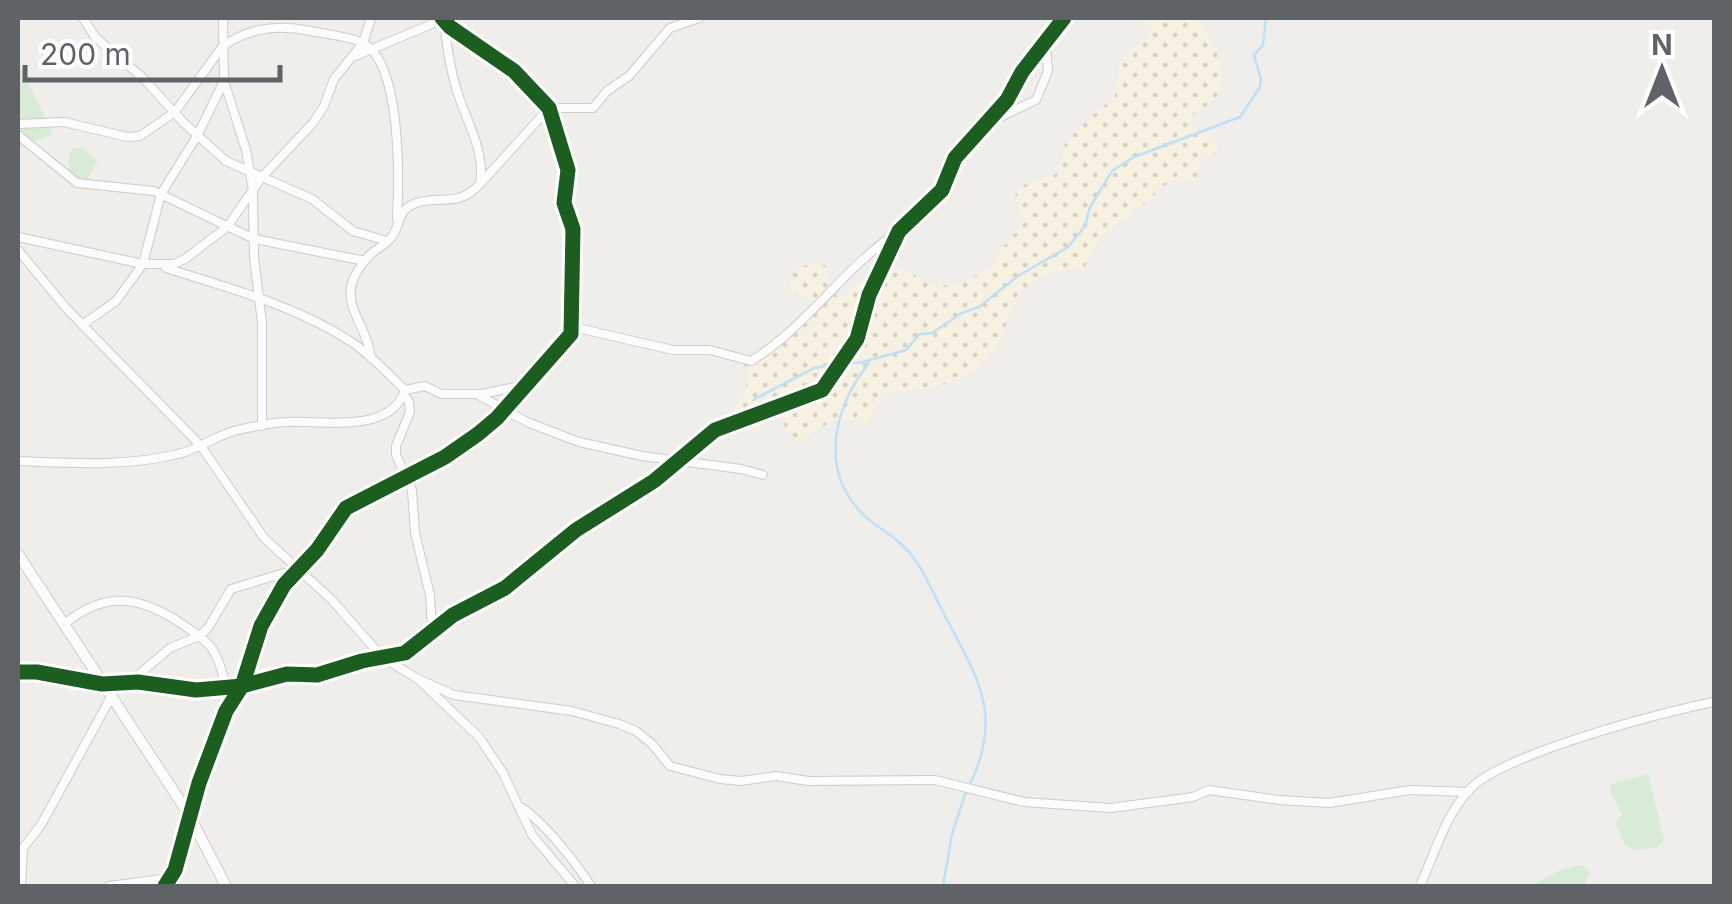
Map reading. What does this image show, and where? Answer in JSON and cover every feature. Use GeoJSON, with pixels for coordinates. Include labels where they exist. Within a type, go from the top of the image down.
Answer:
{"type":"FeatureCollection","features":[{"type":"Feature","properties":{"kind":"street"},"geometry":{"type":"LineString","coordinates":[[83,18],[95,38],[142,77],[226,161],[312,198],[354,231],[387,242]]}},
{"type":"Feature","properties":{"kind":"street"},"geometry":{"type":"LineString","coordinates":[[223,18],[224,80],[253,190],[262,426]]}},
{"type":"Feature","properties":{"kind":"street"},"geometry":{"type":"LineString","coordinates":[[18,237],[144,264],[186,260],[227,227],[262,177],[313,123],[334,79],[363,43],[371,18]]}},
{"type":"Feature","properties":{"kind":"street"},"geometry":{"type":"LineString","coordinates":[[355,56],[443,18]]}},
{"type":"Feature","properties":{"kind":"street"},"geometry":{"type":"LineString","coordinates":[[109,886],[168,882],[191,819],[198,783],[229,706],[242,686],[255,640],[284,585],[346,508],[445,457],[498,418],[562,347],[573,328],[574,229],[564,203],[568,170],[549,108],[514,71],[450,27],[443,18]]}},
{"type":"Feature","properties":{"kind":"street"},"geometry":{"type":"LineString","coordinates":[[443,18],[456,88],[480,161],[480,184]]}},
{"type":"Feature","properties":{"kind":"street"},"geometry":{"type":"LineString","coordinates":[[397,218],[414,204],[460,199],[480,184],[549,108],[592,108],[607,91],[630,76],[670,28],[699,18]]}},
{"type":"Feature","properties":{"kind":"street"},"geometry":{"type":"LineString","coordinates":[[573,328],[672,350],[710,350],[751,361],[792,330],[877,246],[942,190],[955,158],[988,123],[1064,18]]}},
{"type":"Feature","properties":{"kind":"street"},"geometry":{"type":"LineString","coordinates":[[18,124],[64,122],[127,137],[140,136],[175,112],[222,47],[247,32],[302,29],[363,43],[371,50],[391,90],[400,154],[397,218],[392,238],[365,260],[349,295],[349,304],[367,337],[371,358]]}},
{"type":"Feature","properties":{"kind":"street"},"geometry":{"type":"LineString","coordinates":[[988,123],[1036,100],[1048,71],[1046,45]]}},
{"type":"Feature","properties":{"kind":"street"},"geometry":{"type":"LineString","coordinates":[[82,325],[116,301],[144,264],[161,194],[197,136],[224,80]]}},
{"type":"Feature","properties":{"kind":"street"},"geometry":{"type":"LineString","coordinates":[[18,135],[77,182],[146,189],[254,239],[365,260]]}},
{"type":"Feature","properties":{"kind":"street"},"geometry":{"type":"LineString","coordinates":[[18,672],[102,684],[129,682],[196,690],[242,686],[286,674],[318,675],[404,653],[453,614],[504,588],[576,530],[654,481],[715,430],[822,390],[857,339],[869,296],[899,231]]}},
{"type":"Feature","properties":{"kind":"street"},"geometry":{"type":"LineString","coordinates":[[18,250],[82,325],[201,446],[226,487],[281,556],[332,600],[382,657],[454,695],[572,711],[618,724],[644,738],[670,766],[730,780],[776,776],[808,781],[936,780],[1024,802],[1111,808],[1185,798],[1209,790],[1329,803],[1410,790],[1468,792]]}},
{"type":"Feature","properties":{"kind":"street"},"geometry":{"type":"LineString","coordinates":[[158,265],[260,300],[335,332],[371,358],[405,392],[409,418],[396,446],[398,462],[408,477],[415,533],[430,595],[432,631]]}},
{"type":"Feature","properties":{"kind":"street"},"geometry":{"type":"LineString","coordinates":[[18,461],[118,463],[183,453],[222,433],[262,426],[286,422],[359,422],[374,418],[405,392],[425,386],[441,394],[476,394],[525,385]]}},
{"type":"Feature","properties":{"kind":"street"},"geometry":{"type":"LineString","coordinates":[[476,394],[528,422],[579,442],[763,475]]}},
{"type":"Feature","properties":{"kind":"street"},"geometry":{"type":"LineString","coordinates":[[18,554],[191,819],[226,886]]}},
{"type":"Feature","properties":{"kind":"street"},"geometry":{"type":"LineString","coordinates":[[281,556],[284,585]]}},
{"type":"Feature","properties":{"kind":"street"},"geometry":{"type":"LineString","coordinates":[[129,682],[170,648],[199,636],[231,590],[284,574]]}},
{"type":"Feature","properties":{"kind":"street"},"geometry":{"type":"LineString","coordinates":[[63,625],[95,604],[114,600],[147,604],[210,646],[229,706]]}},
{"type":"Feature","properties":{"kind":"street"},"geometry":{"type":"LineString","coordinates":[[418,679],[479,737],[504,774],[544,852],[575,886]]}},
{"type":"Feature","properties":{"kind":"street"},"geometry":{"type":"LineString","coordinates":[[20,886],[25,842],[42,826],[111,697]]}},
{"type":"Feature","properties":{"kind":"street"},"geometry":{"type":"LineString","coordinates":[[1420,886],[1456,805],[1495,770],[1563,744],[1714,702]]}},
{"type":"Feature","properties":{"kind":"street"},"geometry":{"type":"LineString","coordinates":[[518,806],[534,816],[591,886]]}},
{"type":"Feature","properties":{"kind":"green space"},"geometry":{"type":"Polygon","coordinates":[[[18,63],[53,134],[18,148],[18,63]]]}},
{"type":"Feature","properties":{"kind":"green space"},"geometry":{"type":"Polygon","coordinates":[[[74,148],[82,148],[97,161],[86,182],[72,178],[68,166],[74,148]]]}},
{"type":"Feature","properties":{"kind":"green space"},"geometry":{"type":"Polygon","coordinates":[[[1648,774],[1664,840],[1656,848],[1634,850],[1625,845],[1616,824],[1622,814],[1609,789],[1612,784],[1648,774]]]}},
{"type":"Feature","properties":{"kind":"green space"},"geometry":{"type":"Polygon","coordinates":[[[1578,865],[1589,872],[1584,886],[1532,886],[1558,871],[1578,865]]]}},
{"type":"Feature","properties":{"kind":"sand"},"geometry":{"type":"Polygon","coordinates":[[[1143,18],[1198,18],[1220,61],[1222,83],[1218,94],[1188,124],[1216,140],[1217,152],[1203,160],[1194,182],[1162,186],[1150,200],[1107,232],[1096,244],[1084,269],[1056,271],[1027,286],[996,349],[973,371],[945,384],[884,392],[868,424],[841,420],[825,425],[803,441],[795,441],[778,416],[762,423],[762,429],[751,431],[735,406],[746,385],[743,361],[751,361],[815,307],[807,295],[792,293],[793,272],[804,266],[826,266],[832,294],[843,296],[869,272],[890,267],[936,286],[961,284],[994,265],[999,252],[1022,225],[1015,192],[1020,186],[1059,173],[1065,144],[1115,96],[1120,63],[1152,31],[1143,18]]]}},
{"type":"Feature","properties":{"kind":"waterway"},"geometry":{"type":"LineString","coordinates":[[846,364],[906,350],[920,334],[932,333],[979,307],[1018,276],[1068,247],[1085,226],[1090,207],[1112,171],[1134,157],[1240,117],[1260,87],[1254,55],[1263,45],[1266,18]]}},
{"type":"Feature","properties":{"kind":"waterway"},"geometry":{"type":"LineString","coordinates":[[869,363],[857,379],[841,416],[836,435],[839,473],[858,509],[916,561],[973,672],[981,692],[985,734],[970,784]]}},
{"type":"Feature","properties":{"kind":"waterway"},"geometry":{"type":"LineString","coordinates":[[753,400],[814,368],[838,364]]}},
{"type":"Feature","properties":{"kind":"waterway"},"geometry":{"type":"LineString","coordinates":[[943,886],[952,834],[966,791]]}},
{"type":"Feature","properties":{"kind":"cycle path"},"geometry":{"type":"LineString","coordinates":[[165,886],[175,870],[199,783],[226,711],[242,686],[261,626],[284,585],[317,550],[346,508],[445,457],[478,434],[497,418],[571,334],[573,229],[564,203],[568,170],[549,108],[514,71],[442,18]]}},
{"type":"Feature","properties":{"kind":"cycle path"},"geometry":{"type":"LineString","coordinates":[[18,672],[102,684],[138,682],[196,690],[242,686],[287,674],[317,675],[405,653],[453,615],[505,588],[576,530],[654,481],[715,430],[822,390],[857,339],[869,295],[899,231],[942,190],[955,158],[1007,100],[1022,72],[1064,18]]}}]}
